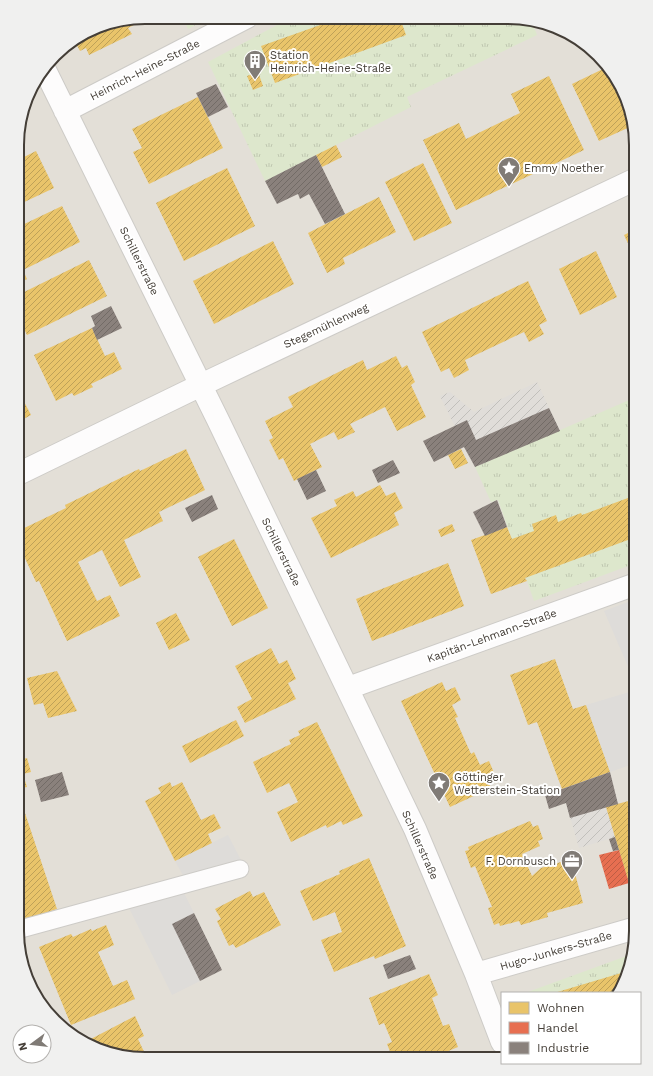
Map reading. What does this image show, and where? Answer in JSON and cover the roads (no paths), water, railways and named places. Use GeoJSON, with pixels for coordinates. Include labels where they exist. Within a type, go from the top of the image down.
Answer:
{"type":"FeatureCollection","features":[{"type":"Feature","properties":{"kind":"street","name":"Heinrich-Heine-Straße"},"geometry":{"type":"LineString","coordinates":[[65,111],[233,24]]}},
{"type":"Feature","properties":{"kind":"street","name":"Schillerstraße"},"geometry":{"type":"LineString","coordinates":[[47,74],[348,688],[415,829],[476,974],[501,1039]]}},
{"type":"Feature","properties":{"kind":"street","name":"Stegemühlenweg"},"geometry":{"type":"LineString","coordinates":[[24,471],[200,385],[629,182]]}},
{"type":"Feature","properties":{"kind":"street","name":"Kapitän-Lehmann-Straße"},"geometry":{"type":"LineString","coordinates":[[348,688],[629,587]]}},
{"type":"Feature","properties":{"kind":"street","name":"Hugo-Junkers-Straße"},"geometry":{"type":"LineString","coordinates":[[476,974],[629,930]]}},
{"type":"Feature","properties":{"kind":"lane"},"geometry":{"type":"LineString","coordinates":[[24,928],[185,880],[240,869]]}},
{"type":"Feature","properties":{"kind":"place","name":"Station Heinrich-Heine-Straße"},"geometry":{"type":"Point","coordinates":[255,80]}},
{"type":"Feature","properties":{"kind":"place","name":"Emmy Noether"},"geometry":{"type":"Point","coordinates":[509,188]}},
{"type":"Feature","properties":{"kind":"place","name":"Göttinger Wetterstein-Station"},"geometry":{"type":"Point","coordinates":[439,802]}},
{"type":"Feature","properties":{"kind":"place","name":"F. Dornbusch"},"geometry":{"type":"Point","coordinates":[572,880]}}]}
